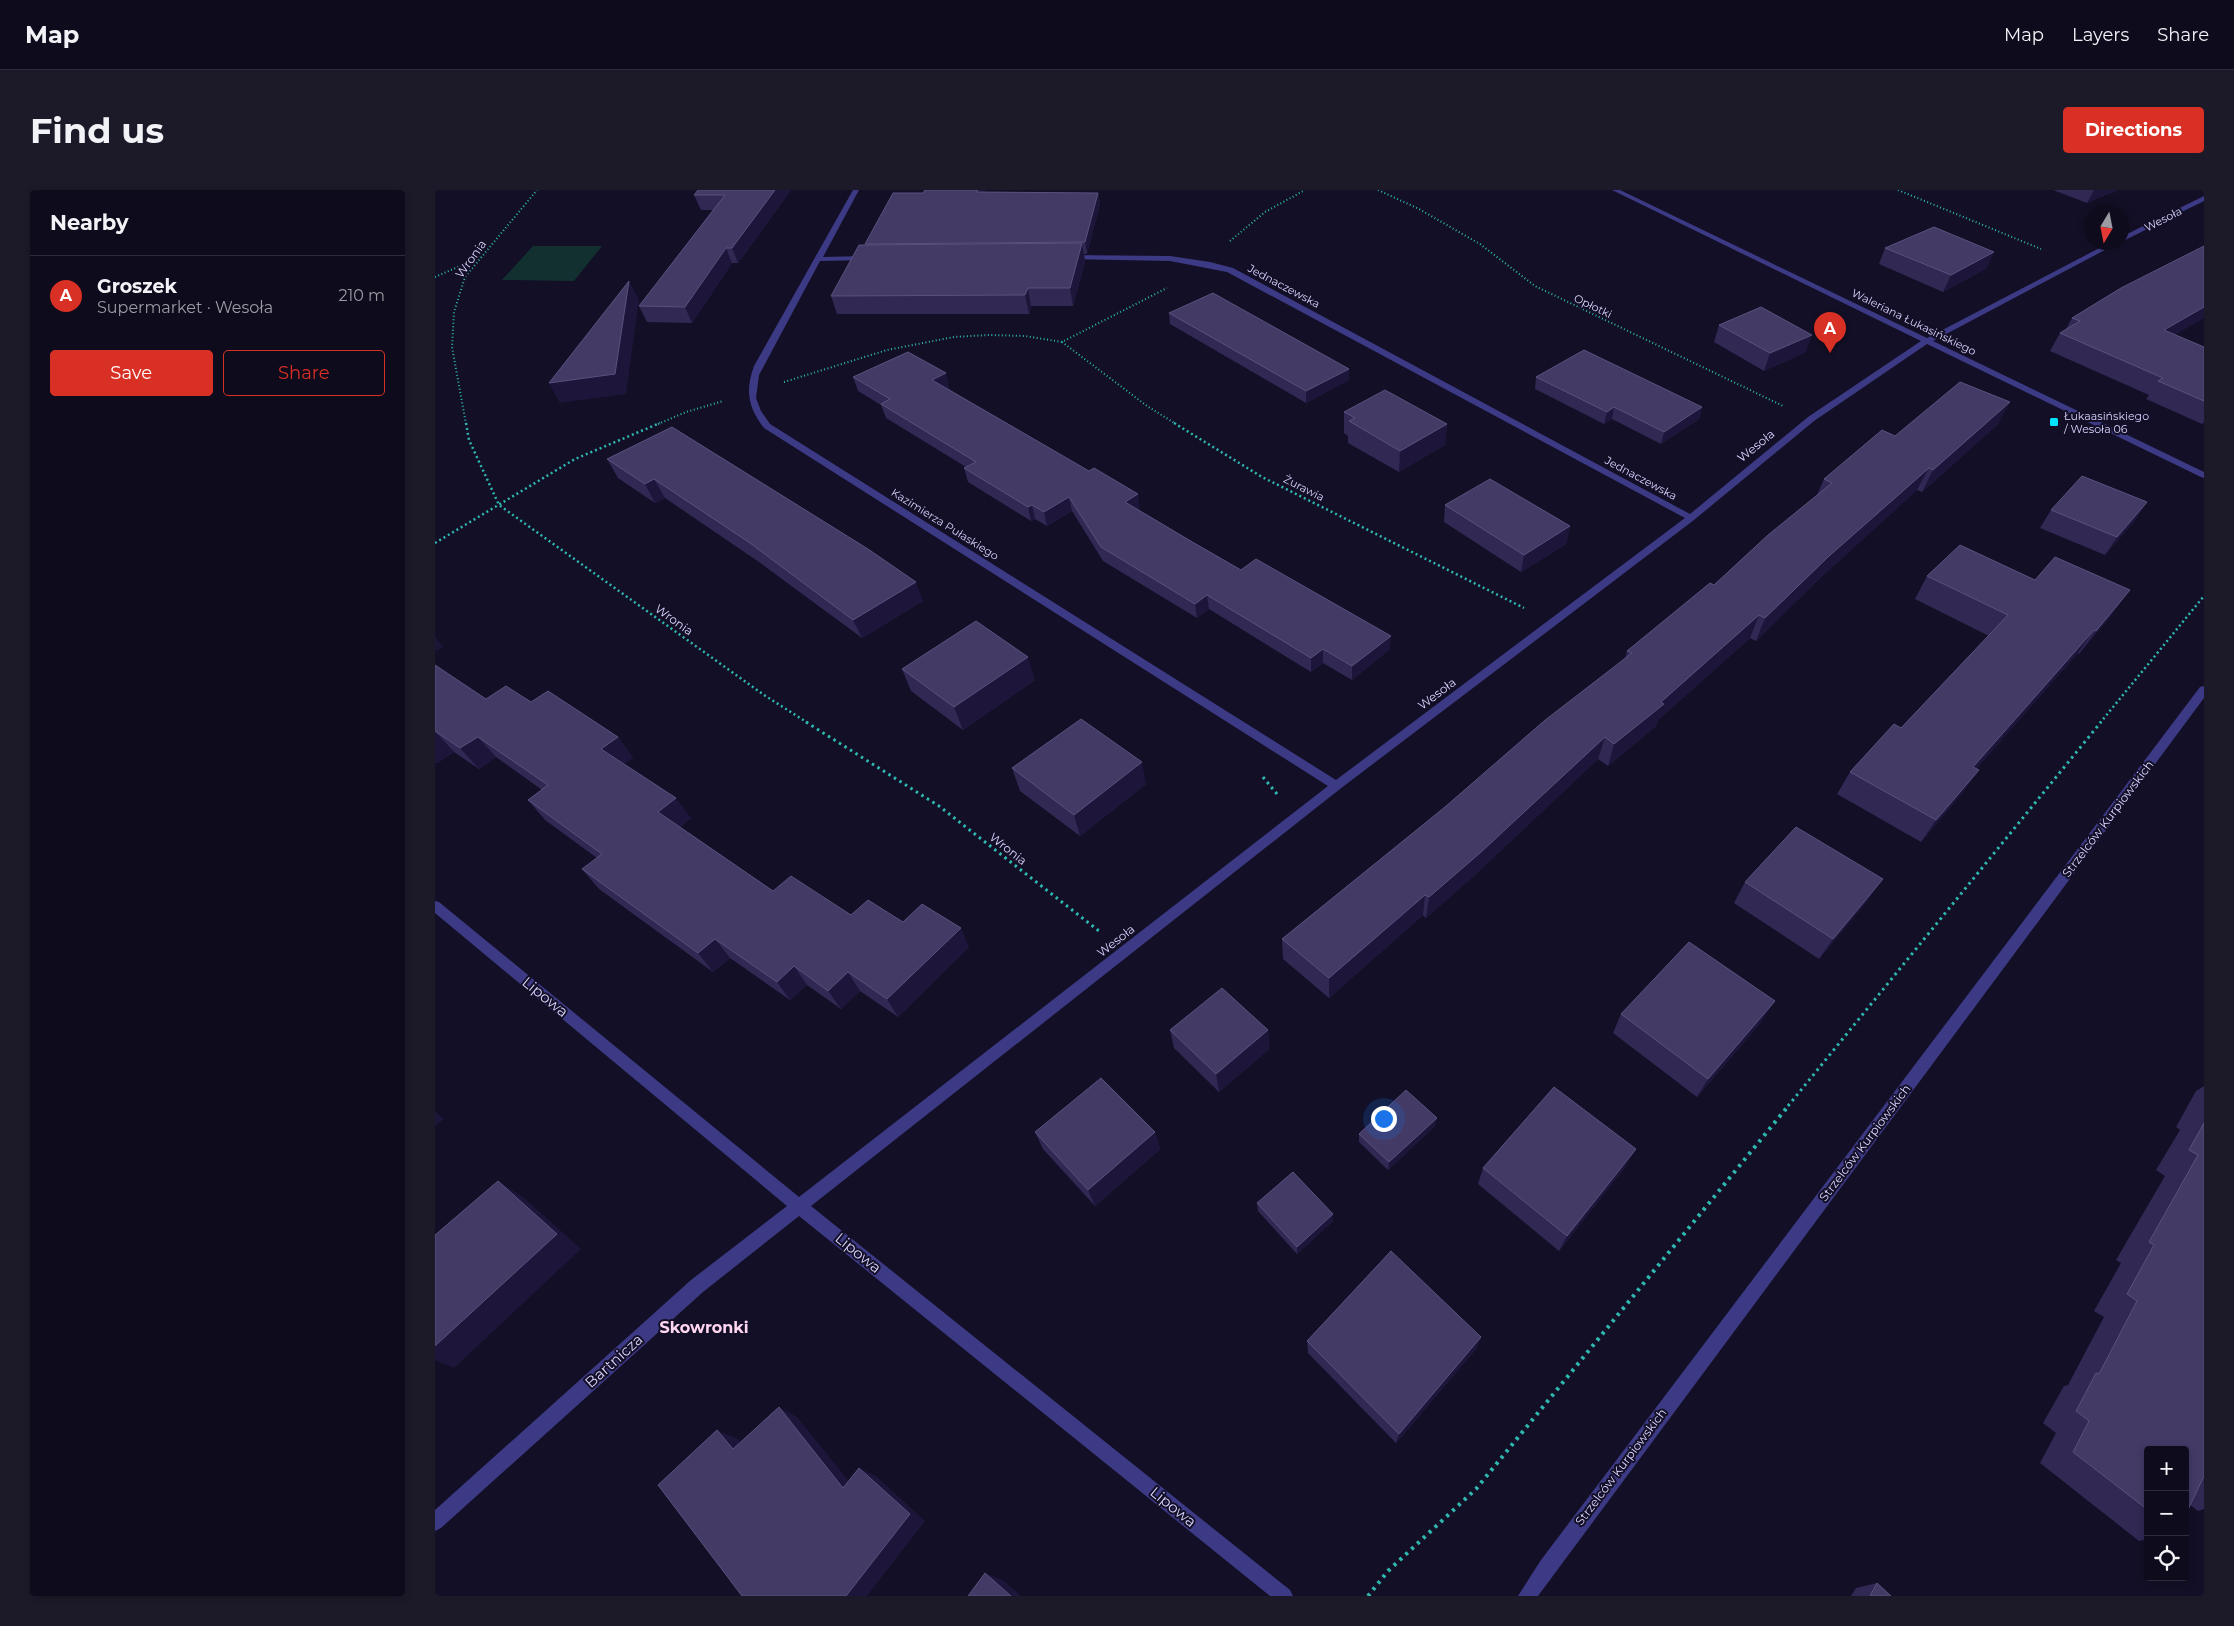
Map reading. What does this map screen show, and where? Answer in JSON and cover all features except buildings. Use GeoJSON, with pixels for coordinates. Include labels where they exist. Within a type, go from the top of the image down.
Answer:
{"type":"FeatureCollection","features":[{"type":"Feature","properties":{"kind":"street"},"geometry":{"type":"LineString","coordinates":[[752,393],[758,366],[856,190]]}},
{"type":"Feature","properties":{"kind":"street","name":"Waleriana Łukasińskiego"},"geometry":{"type":"LineString","coordinates":[[1615,190],[2204,475]]}},
{"type":"Feature","properties":{"kind":"street","name":"Wesoła"},"geometry":{"type":"LineString","coordinates":[[2129,236],[2204,198]]}},
{"type":"Feature","properties":{"kind":"street","name":"Wesoła"},"geometry":{"type":"LineString","coordinates":[[799,1206],[1336,786],[1691,518],[1811,419],[1927,341],[2101,250]]}},
{"type":"Feature","properties":{"kind":"street","name":"Jednaczewska"},"geometry":{"type":"LineString","coordinates":[[1057,257],[1162,257],[1209,264],[1245,277],[1691,518]]}},
{"type":"Feature","properties":{"kind":"street"},"geometry":{"type":"LineString","coordinates":[[818,259],[873,258]]}},
{"type":"Feature","properties":{"kind":"street","name":"Kazimierza Pułaskiego"},"geometry":{"type":"LineString","coordinates":[[752,393],[756,411],[767,426],[1336,786]]}},
{"type":"Feature","properties":{"kind":"street","name":"Strzelców Kurpiowskich"},"geometry":{"type":"LineString","coordinates":[[1527,1596],[1559,1550],[2204,690]]}},
{"type":"Feature","properties":{"kind":"street","name":"Lipowa"},"geometry":{"type":"LineString","coordinates":[[435,906],[799,1206],[1284,1596]]}},
{"type":"Feature","properties":{"kind":"street","name":"Bartnicza"},"geometry":{"type":"LineString","coordinates":[[435,1522],[697,1286],[799,1206]]}},
{"type":"Feature","properties":{"kind":"path","name":"Wronia"},"geometry":{"type":"LineString","coordinates":[[537,190],[465,276],[454,312],[452,347],[469,440],[499,505],[764,695],[939,806],[1124,951]]}},
{"type":"Feature","properties":{"kind":"path"},"geometry":{"type":"LineString","coordinates":[[435,543],[575,459],[685,412],[752,393],[899,346],[928,340],[967,335],[1008,334],[1036,336],[1062,342],[1099,321],[1135,307],[1209,264],[1247,223],[1284,200],[1305,190]]}},
{"type":"Feature","properties":{"kind":"path","name":"Opłotki"},"geometry":{"type":"LineString","coordinates":[[1378,190],[1419,209],[1480,244],[1535,286],[1811,419]]}},
{"type":"Feature","properties":{"kind":"path"},"geometry":{"type":"LineString","coordinates":[[1898,190],[2076,263]]}},
{"type":"Feature","properties":{"kind":"path"},"geometry":{"type":"LineString","coordinates":[[435,277],[483,256]]}},
{"type":"Feature","properties":{"kind":"path","name":"Żurawia"},"geometry":{"type":"LineString","coordinates":[[1062,342],[1147,406],[1262,477],[1554,623]]}},
{"type":"Feature","properties":{"kind":"path"},"geometry":{"type":"LineString","coordinates":[[1368,1596],[1388,1571],[1483,1481],[2204,596]]}},
{"type":"Feature","properties":{"kind":"green space"},"geometry":{"type":"Polygon","coordinates":[[[533,246],[602,246],[574,281],[502,280],[533,246]]]}},
{"type":"Feature","properties":{"kind":"place","name":"Groszek"},"geometry":{"type":"Point","coordinates":[1830,353]}},
{"type":"Feature","properties":{"kind":"place","name":"Łukaasińskiego / Wesoła 06"},"geometry":{"type":"Point","coordinates":[2054,422]}},
{"type":"Feature","properties":{"kind":"district","name":"Skowronki"},"geometry":{"type":"Point","coordinates":[704,1327]}}]}
